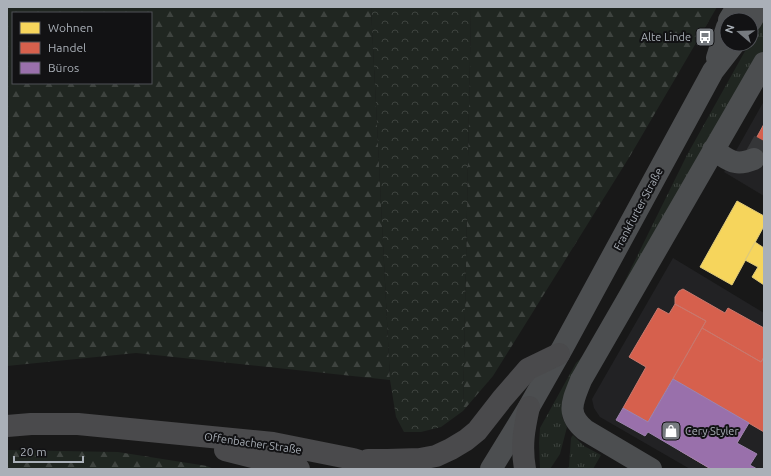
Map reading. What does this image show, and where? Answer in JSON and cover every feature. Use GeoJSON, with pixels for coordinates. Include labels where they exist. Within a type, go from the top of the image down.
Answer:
{"type":"FeatureCollection","features":[{"type":"Feature","properties":{"kind":"main road"},"geometry":{"type":"LineString","coordinates":[[352,459],[420,459],[436,456],[452,449],[478,432],[502,398],[528,369],[561,351]]}},
{"type":"Feature","properties":{"kind":"main road"},"geometry":{"type":"LineString","coordinates":[[525,469],[522,454],[523,433],[529,407]]}},
{"type":"Feature","properties":{"kind":"main road","name":"Offenbacher Straße"},"geometry":{"type":"LineString","coordinates":[[7,426],[31,424],[78,424],[273,443],[352,459],[385,469]]}},
{"type":"Feature","properties":{"kind":"main road","name":"Offenbacher Straße"},"geometry":{"type":"LineString","coordinates":[[144,430],[299,469]]}},
{"type":"Feature","properties":{"kind":"street","name":"Frankfurter Straße"},"geometry":{"type":"LineString","coordinates":[[713,71],[719,52]]}},
{"type":"Feature","properties":{"kind":"street","name":"Frankfurter Straße"},"geometry":{"type":"LineString","coordinates":[[491,469],[561,351],[713,71],[728,52]]}},
{"type":"Feature","properties":{"kind":"street"},"geometry":{"type":"LineString","coordinates":[[651,469],[585,430],[574,418],[572,407],[581,380],[713,150],[758,88],[764,62]]}},
{"type":"Feature","properties":{"kind":"street"},"geometry":{"type":"LineString","coordinates":[[713,150],[736,163],[745,163],[754,159]]}},
{"type":"Feature","properties":{"kind":"street"},"geometry":{"type":"LineString","coordinates":[[561,351],[608,333]]}},
{"type":"Feature","properties":{"kind":"shaded area"},"geometry":{"type":"Polygon","coordinates":[[[764,101],[764,196],[724,172],[764,101]]]}},
{"type":"Feature","properties":{"kind":"shaded area"},"geometry":{"type":"Polygon","coordinates":[[[673,258],[764,313],[764,469],[690,469],[600,417],[594,408],[592,399],[673,258]]]}},
{"type":"Feature","properties":{"kind":"green space"},"geometry":{"type":"Polygon","coordinates":[[[7,7],[371,7],[390,380],[136,353],[7,366],[7,7]]]}},
{"type":"Feature","properties":{"kind":"green space"},"geometry":{"type":"Polygon","coordinates":[[[371,7],[471,7],[463,411],[441,427],[421,432],[404,432],[396,417],[390,380],[371,7]]]}},
{"type":"Feature","properties":{"kind":"green space"},"geometry":{"type":"Polygon","coordinates":[[[471,7],[717,7],[630,156],[493,376],[463,411],[471,7]]]}},
{"type":"Feature","properties":{"kind":"green space"},"geometry":{"type":"Polygon","coordinates":[[[764,17],[764,52],[618,308],[609,313],[687,155],[745,52],[759,52],[759,26],[764,17]]]}},
{"type":"Feature","properties":{"kind":"green space"},"geometry":{"type":"Polygon","coordinates":[[[586,353],[564,399],[562,417],[567,427],[560,454],[550,469],[540,469],[540,428],[576,363],[586,353]]]}},
{"type":"Feature","properties":{"kind":"green space"},"geometry":{"type":"Polygon","coordinates":[[[573,435],[584,446],[601,455],[593,469],[565,469],[569,467],[571,438],[573,435]]]}},
{"type":"Feature","properties":{"kind":"green space"},"geometry":{"type":"Polygon","coordinates":[[[7,450],[118,452],[207,466],[214,469],[7,469],[7,450]]]}},
{"type":"Feature","properties":{"kind":"building: Wohnen"},"geometry":{"type":"Polygon","coordinates":[[[737,201],[764,216],[764,226],[732,285],[700,267],[737,201]]]}},
{"type":"Feature","properties":{"kind":"building: Wohnen"},"geometry":{"type":"Polygon","coordinates":[[[755,242],[764,248],[764,285],[752,277],[758,267],[745,260],[755,242]]]}},
{"type":"Feature","properties":{"kind":"building: Handel"},"geometry":{"type":"Polygon","coordinates":[[[764,124],[764,165],[747,155],[764,124]]]}},
{"type":"Feature","properties":{"kind":"building: Handel"},"geometry":{"type":"Polygon","coordinates":[[[683,289],[725,313],[728,308],[764,328],[764,357],[761,362],[702,328],[706,321],[675,304],[675,297],[679,291],[683,289]]]}},
{"type":"Feature","properties":{"kind":"building: Handel"},"geometry":{"type":"Polygon","coordinates":[[[675,304],[706,321],[648,422],[623,408],[646,367],[629,357],[658,308],[669,314],[675,304]]]}},
{"type":"Feature","properties":{"kind":"building: Handel"},"geometry":{"type":"Polygon","coordinates":[[[702,328],[761,362],[764,357],[764,432],[673,379],[702,328]]]}},
{"type":"Feature","properties":{"kind":"building: Handel"},"geometry":{"type":"Polygon","coordinates":[[[696,407],[742,434],[722,469],[711,469],[679,450],[690,431],[685,427],[696,407]]]}},
{"type":"Feature","properties":{"kind":"building: Büros"},"geometry":{"type":"Polygon","coordinates":[[[673,379],[749,423],[737,443],[757,454],[750,465],[757,469],[711,469],[648,432],[645,436],[616,420],[623,408],[648,422],[673,379]]]}},
{"type":"Feature","properties":{"kind":"tunnel"},"geometry":{"type":"LineString","coordinates":[[754,159],[764,141]]}},
{"type":"Feature","properties":{"kind":"place","name":"Alte Linde"},"geometry":{"type":"Point","coordinates":[705,37]}},
{"type":"Feature","properties":{"kind":"place","name":"Cery Styler"},"geometry":{"type":"Point","coordinates":[671,431]}}]}
